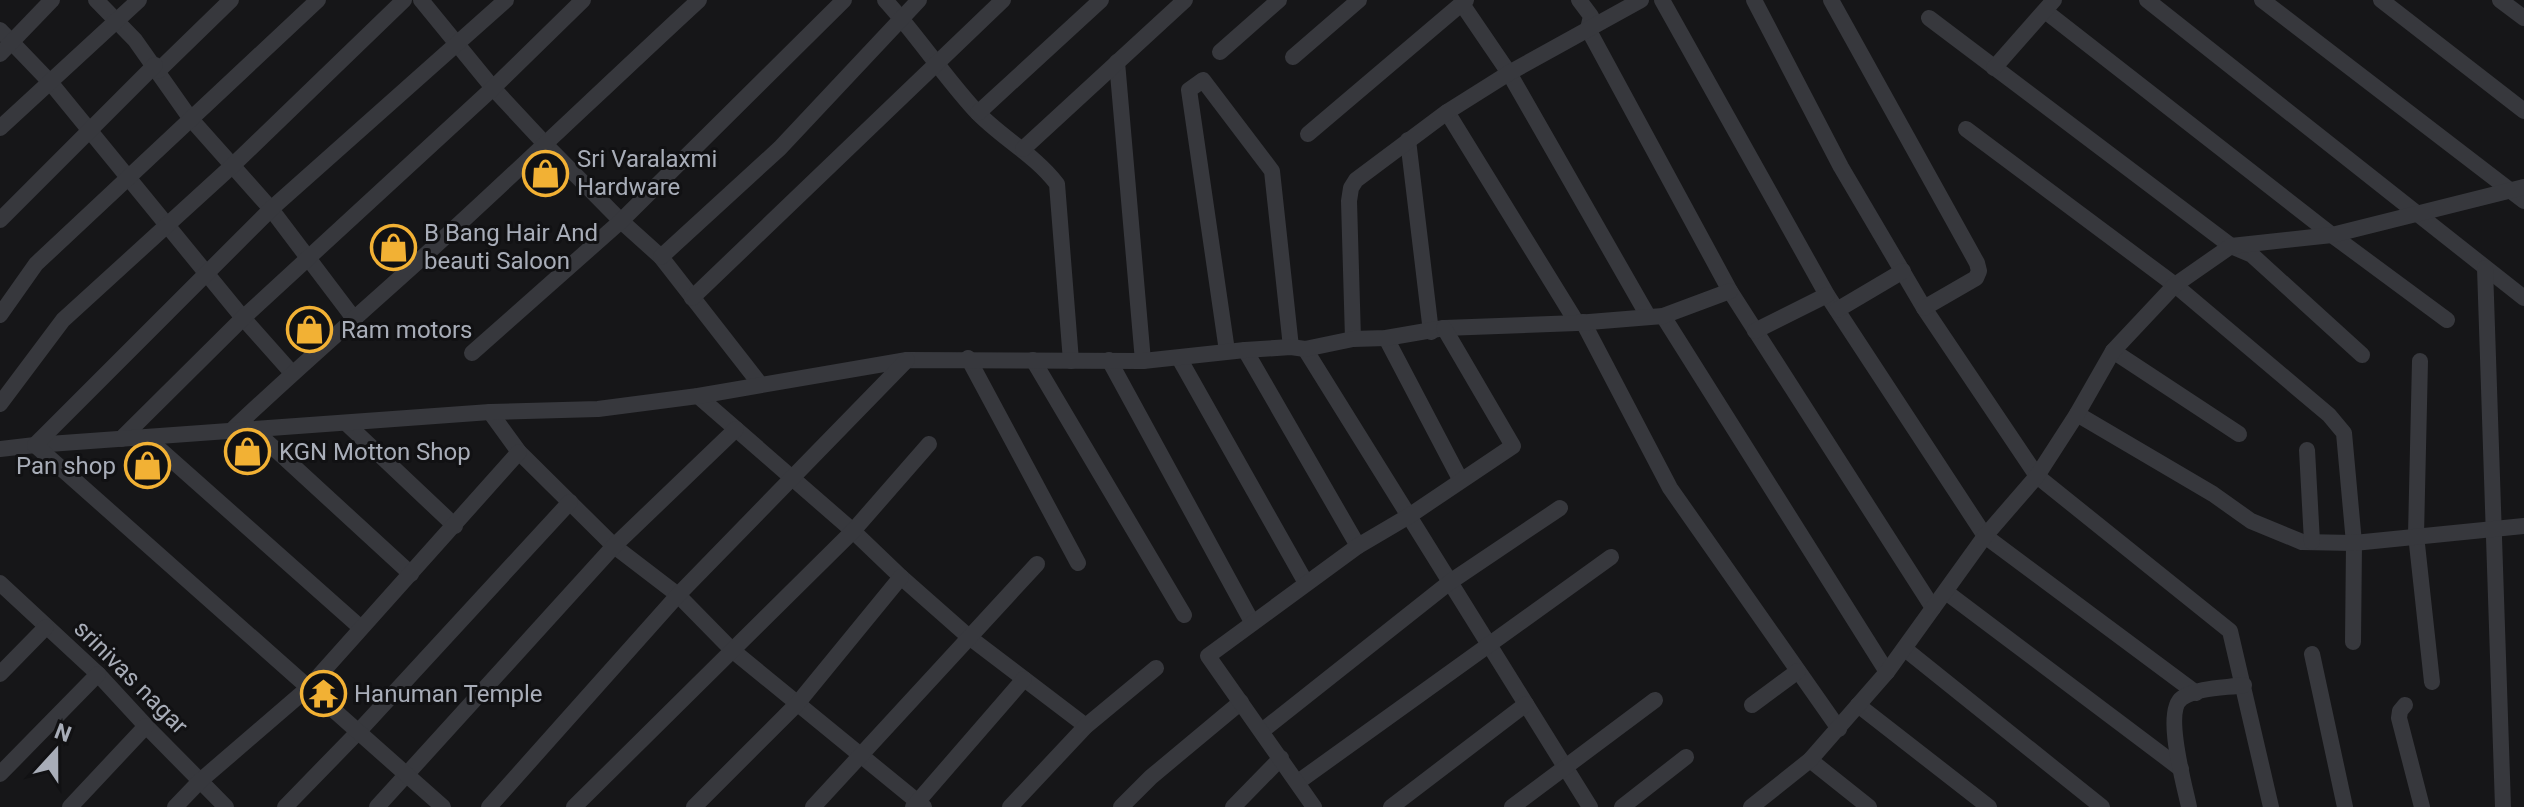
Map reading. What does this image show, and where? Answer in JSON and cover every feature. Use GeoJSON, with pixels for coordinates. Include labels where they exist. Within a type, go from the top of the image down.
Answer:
{"type":"FeatureCollection","features":[{"type":"Feature","properties":{"kind":"street"},"geometry":{"type":"LineString","coordinates":[[6,48],[52,0]]}},
{"type":"Feature","properties":{"kind":"street"},"geometry":{"type":"LineString","coordinates":[[96,0],[156,68],[190,118],[310,257],[355,320]]}},
{"type":"Feature","properties":{"kind":"street"},"geometry":{"type":"LineString","coordinates":[[0,128],[139,0]]}},
{"type":"Feature","properties":{"kind":"street"},"geometry":{"type":"LineString","coordinates":[[0,220],[89,130],[231,0]]}},
{"type":"Feature","properties":{"kind":"street"},"geometry":{"type":"LineString","coordinates":[[0,315],[36,264],[318,0]]}},
{"type":"Feature","properties":{"kind":"street"},"geometry":{"type":"LineString","coordinates":[[0,404],[63,320],[232,166],[404,0]]}},
{"type":"Feature","properties":{"kind":"street"},"geometry":{"type":"LineString","coordinates":[[421,0],[493,88],[546,145],[661,257],[760,384]]}},
{"type":"Feature","properties":{"kind":"street"},"geometry":{"type":"LineString","coordinates":[[35,445],[271,209],[506,0]]}},
{"type":"Feature","properties":{"kind":"street"},"geometry":{"type":"LineString","coordinates":[[121,439],[243,318],[493,88],[583,0]]}},
{"type":"Feature","properties":{"kind":"street"},"geometry":{"type":"LineString","coordinates":[[231,431],[546,145],[699,0]]}},
{"type":"Feature","properties":{"kind":"street"},"geometry":{"type":"LineString","coordinates":[[472,353],[621,221],[844,0]]}},
{"type":"Feature","properties":{"kind":"street"},"geometry":{"type":"LineString","coordinates":[[885,0],[978,113],[1023,149],[1057,184],[1071,361]]}},
{"type":"Feature","properties":{"kind":"street"},"geometry":{"type":"LineString","coordinates":[[661,257],[780,148],[919,0]]}},
{"type":"Feature","properties":{"kind":"street"},"geometry":{"type":"LineString","coordinates":[[692,298],[1003,0]]}},
{"type":"Feature","properties":{"kind":"street"},"geometry":{"type":"LineString","coordinates":[[978,113],[1101,0]]}},
{"type":"Feature","properties":{"kind":"street"},"geometry":{"type":"LineString","coordinates":[[1023,149],[1185,0]]}},
{"type":"Feature","properties":{"kind":"street"},"geometry":{"type":"LineString","coordinates":[[1220,52],[1279,0]]}},
{"type":"Feature","properties":{"kind":"street"},"geometry":{"type":"LineString","coordinates":[[1293,57],[1359,0]]}},
{"type":"Feature","properties":{"kind":"street"},"geometry":{"type":"LineString","coordinates":[[1579,0],[1591,16],[1588,29],[1730,291],[1933,608]]}},
{"type":"Feature","properties":{"kind":"street"},"geometry":{"type":"LineString","coordinates":[[1353,339],[1351,188],[1356,180],[1447,112],[1509,73],[1641,0]]}},
{"type":"Feature","properties":{"kind":"street"},"geometry":{"type":"LineString","coordinates":[[1662,0],[1827,295],[1985,536],[2196,693]]}},
{"type":"Feature","properties":{"kind":"street"},"geometry":{"type":"LineString","coordinates":[[1754,0],[1841,167],[1924,308],[2037,476],[2230,631],[2271,807]]}},
{"type":"Feature","properties":{"kind":"street"},"geometry":{"type":"LineString","coordinates":[[1831,0],[1977,263],[1979,271],[1976,278],[1924,308]]}},
{"type":"Feature","properties":{"kind":"street"},"geometry":{"type":"LineString","coordinates":[[2147,0],[2524,298]]}},
{"type":"Feature","properties":{"kind":"street"},"geometry":{"type":"LineString","coordinates":[[2262,0],[2517,188],[2524,201]]}},
{"type":"Feature","properties":{"kind":"street"},"geometry":{"type":"LineString","coordinates":[[2381,0],[2524,111]]}},
{"type":"Feature","properties":{"kind":"street"},"geometry":{"type":"LineString","coordinates":[[2500,0],[2524,18]]}},
{"type":"Feature","properties":{"kind":"street"},"geometry":{"type":"LineString","coordinates":[[1308,134],[1464,2],[1656,316],[1887,672]]}},
{"type":"Feature","properties":{"kind":"street"},"geometry":{"type":"LineString","coordinates":[[1994,68],[2049,6],[2332,235],[2447,320]]}},
{"type":"Feature","properties":{"kind":"street"},"geometry":{"type":"LineString","coordinates":[[1929,18],[2231,246],[2252,255],[2362,355]]}},
{"type":"Feature","properties":{"kind":"street"},"geometry":{"type":"LineString","coordinates":[[0,30],[6,48],[50,82],[243,318],[292,373]]}},
{"type":"Feature","properties":{"kind":"street"},"geometry":{"type":"LineString","coordinates":[[1117,62],[1143,361]]}},
{"type":"Feature","properties":{"kind":"street"},"geometry":{"type":"LineString","coordinates":[[1227,351],[1189,90],[1203,80],[1272,171],[1298,348],[1409,516],[1590,807]]}},
{"type":"Feature","properties":{"kind":"street"},"geometry":{"type":"LineString","coordinates":[[1447,112],[1580,322],[1670,488],[1839,729]]}},
{"type":"Feature","properties":{"kind":"street"},"geometry":{"type":"LineString","coordinates":[[1966,129],[2175,285],[2329,415],[2344,433],[2354,543],[2353,642]]}},
{"type":"Feature","properties":{"kind":"street"},"geometry":{"type":"LineString","coordinates":[[1314,807],[1208,656],[1358,546],[1409,516],[1513,446],[1438,330],[1408,140]]}},
{"type":"Feature","properties":{"kind":"street"},"geometry":{"type":"LineString","coordinates":[[1755,806],[1810,760],[1887,672],[1985,536],[2037,476],[2113,351],[2175,285],[2231,246],[2332,235],[2517,188]]}},
{"type":"Feature","properties":{"kind":"street"},"geometry":{"type":"LineString","coordinates":[[2485,268],[2503,807]]}},
{"type":"Feature","properties":{"kind":"street"},"geometry":{"type":"LineString","coordinates":[[1837,310],[1903,271]]}},
{"type":"Feature","properties":{"kind":"street"},"geometry":{"type":"LineString","coordinates":[[0,449],[490,412],[598,409],[698,396],[907,360],[1143,361],[1227,351],[1298,348],[1438,330],[1656,316],[1730,291]]}},
{"type":"Feature","properties":{"kind":"street"},"geometry":{"type":"LineString","coordinates":[[1755,331],[1827,295]]}},
{"type":"Feature","properties":{"kind":"street"},"geometry":{"type":"LineString","coordinates":[[1386,338],[1460,479]]}},
{"type":"Feature","properties":{"kind":"street"},"geometry":{"type":"LineString","coordinates":[[1245,350],[1358,546]]}},
{"type":"Feature","properties":{"kind":"street"},"geometry":{"type":"LineString","coordinates":[[2113,351],[2239,434]]}},
{"type":"Feature","properties":{"kind":"street"},"geometry":{"type":"LineString","coordinates":[[968,358],[1078,563]]}},
{"type":"Feature","properties":{"kind":"street"},"geometry":{"type":"LineString","coordinates":[[1179,358],[1306,583]]}},
{"type":"Feature","properties":{"kind":"street"},"geometry":{"type":"LineString","coordinates":[[489,807],[678,595],[907,360]]}},
{"type":"Feature","properties":{"kind":"street"},"geometry":{"type":"LineString","coordinates":[[1033,360],[1184,615]]}},
{"type":"Feature","properties":{"kind":"street"},"geometry":{"type":"LineString","coordinates":[[1109,360],[1252,622]]}},
{"type":"Feature","properties":{"kind":"street"},"geometry":{"type":"LineString","coordinates":[[2420,361],[2416,535],[2432,682]]}},
{"type":"Feature","properties":{"kind":"street"},"geometry":{"type":"LineString","coordinates":[[698,396],[793,477],[969,637],[1086,726]]}},
{"type":"Feature","properties":{"kind":"street"},"geometry":{"type":"LineString","coordinates":[[490,412],[519,452],[614,546],[678,595],[732,650],[918,805],[1024,679]]}},
{"type":"Feature","properties":{"kind":"street"},"geometry":{"type":"LineString","coordinates":[[2077,414],[2213,494],[2251,521],[2302,542],[2354,543],[2524,526]]}},
{"type":"Feature","properties":{"kind":"street"},"geometry":{"type":"LineString","coordinates":[[347,424],[455,526]]}},
{"type":"Feature","properties":{"kind":"street"},"geometry":{"type":"LineString","coordinates":[[253,429],[411,574]]}},
{"type":"Feature","properties":{"kind":"street"},"geometry":{"type":"LineString","coordinates":[[377,807],[614,546],[736,429]]}},
{"type":"Feature","properties":{"kind":"street"},"geometry":{"type":"LineString","coordinates":[[147,438],[361,628]]}},
{"type":"Feature","properties":{"kind":"street"},"geometry":{"type":"LineString","coordinates":[[574,807],[853,531],[929,444]]}},
{"type":"Feature","properties":{"kind":"street"},"geometry":{"type":"LineString","coordinates":[[35,445],[443,807]]}},
{"type":"Feature","properties":{"kind":"street"},"geometry":{"type":"LineString","coordinates":[[2307,450],[2312,542]]}},
{"type":"Feature","properties":{"kind":"street"},"geometry":{"type":"LineString","coordinates":[[175,807],[200,781],[308,688],[519,452]]}},
{"type":"Feature","properties":{"kind":"street"},"geometry":{"type":"LineString","coordinates":[[285,807],[570,502]]}},
{"type":"Feature","properties":{"kind":"street"},"geometry":{"type":"LineString","coordinates":[[1262,731],[1450,582],[1560,508]]}},
{"type":"Feature","properties":{"kind":"street"},"geometry":{"type":"LineString","coordinates":[[1298,782],[1611,557]]}},
{"type":"Feature","properties":{"kind":"street"},"geometry":{"type":"LineString","coordinates":[[813,807],[1037,564]]}},
{"type":"Feature","properties":{"kind":"street"},"geometry":{"type":"LineString","coordinates":[[694,807],[797,704],[901,577]]}},
{"type":"Feature","properties":{"kind":"street","name":"srinivas nagar"},"geometry":{"type":"LineString","coordinates":[[0,583],[98,674],[226,807]]}},
{"type":"Feature","properties":{"kind":"street"},"geometry":{"type":"LineString","coordinates":[[1946,592],[2181,769]]}},
{"type":"Feature","properties":{"kind":"street"},"geometry":{"type":"LineString","coordinates":[[0,674],[46,627]]}},
{"type":"Feature","properties":{"kind":"street"},"geometry":{"type":"LineString","coordinates":[[1905,649],[2102,807]]}},
{"type":"Feature","properties":{"kind":"street"},"geometry":{"type":"LineString","coordinates":[[2312,654],[2345,807]]}},
{"type":"Feature","properties":{"kind":"street"},"geometry":{"type":"LineString","coordinates":[[1010,807],[1086,726],[1156,668]]}},
{"type":"Feature","properties":{"kind":"street"},"geometry":{"type":"LineString","coordinates":[[1752,705],[1798,671]]}},
{"type":"Feature","properties":{"kind":"street"},"geometry":{"type":"LineString","coordinates":[[0,774],[98,674]]}},
{"type":"Feature","properties":{"kind":"street"},"geometry":{"type":"LineString","coordinates":[[2189,807],[2174,726],[2175,706],[2182,698],[2196,693],[2244,685]]}},
{"type":"Feature","properties":{"kind":"street"},"geometry":{"type":"LineString","coordinates":[[1512,807],[1655,700]]}},
{"type":"Feature","properties":{"kind":"street"},"geometry":{"type":"LineString","coordinates":[[1121,807],[1151,777],[1241,702]]}},
{"type":"Feature","properties":{"kind":"street"},"geometry":{"type":"LineString","coordinates":[[1391,807],[1526,704]]}},
{"type":"Feature","properties":{"kind":"street"},"geometry":{"type":"LineString","coordinates":[[1858,705],[1989,807]]}},
{"type":"Feature","properties":{"kind":"street"},"geometry":{"type":"LineString","coordinates":[[2405,705],[2399,718],[2422,807]]}},
{"type":"Feature","properties":{"kind":"street"},"geometry":{"type":"LineString","coordinates":[[70,807],[146,726]]}},
{"type":"Feature","properties":{"kind":"street"},"geometry":{"type":"LineString","coordinates":[[1622,807],[1686,757]]}},
{"type":"Feature","properties":{"kind":"street"},"geometry":{"type":"LineString","coordinates":[[1233,807],[1281,758]]}},
{"type":"Feature","properties":{"kind":"street"},"geometry":{"type":"LineString","coordinates":[[1810,760],[1869,807]]}},
{"type":"Feature","properties":{"kind":"place","name":"Sri Varalaxmi Hardware"},"geometry":{"type":"Point","coordinates":[546,173]}},
{"type":"Feature","properties":{"kind":"place","name":"B Bang Hair And beauti Saloon"},"geometry":{"type":"Point","coordinates":[393,247]}},
{"type":"Feature","properties":{"kind":"place","name":"Ram motors"},"geometry":{"type":"Point","coordinates":[310,330]}},
{"type":"Feature","properties":{"kind":"place","name":"KGN Motton Shop"},"geometry":{"type":"Point","coordinates":[248,452]}},
{"type":"Feature","properties":{"kind":"place","name":"Pan shop"},"geometry":{"type":"Point","coordinates":[147,466]}},
{"type":"Feature","properties":{"kind":"place","name":"Hanuman Temple"},"geometry":{"type":"Point","coordinates":[323,694]}}]}
